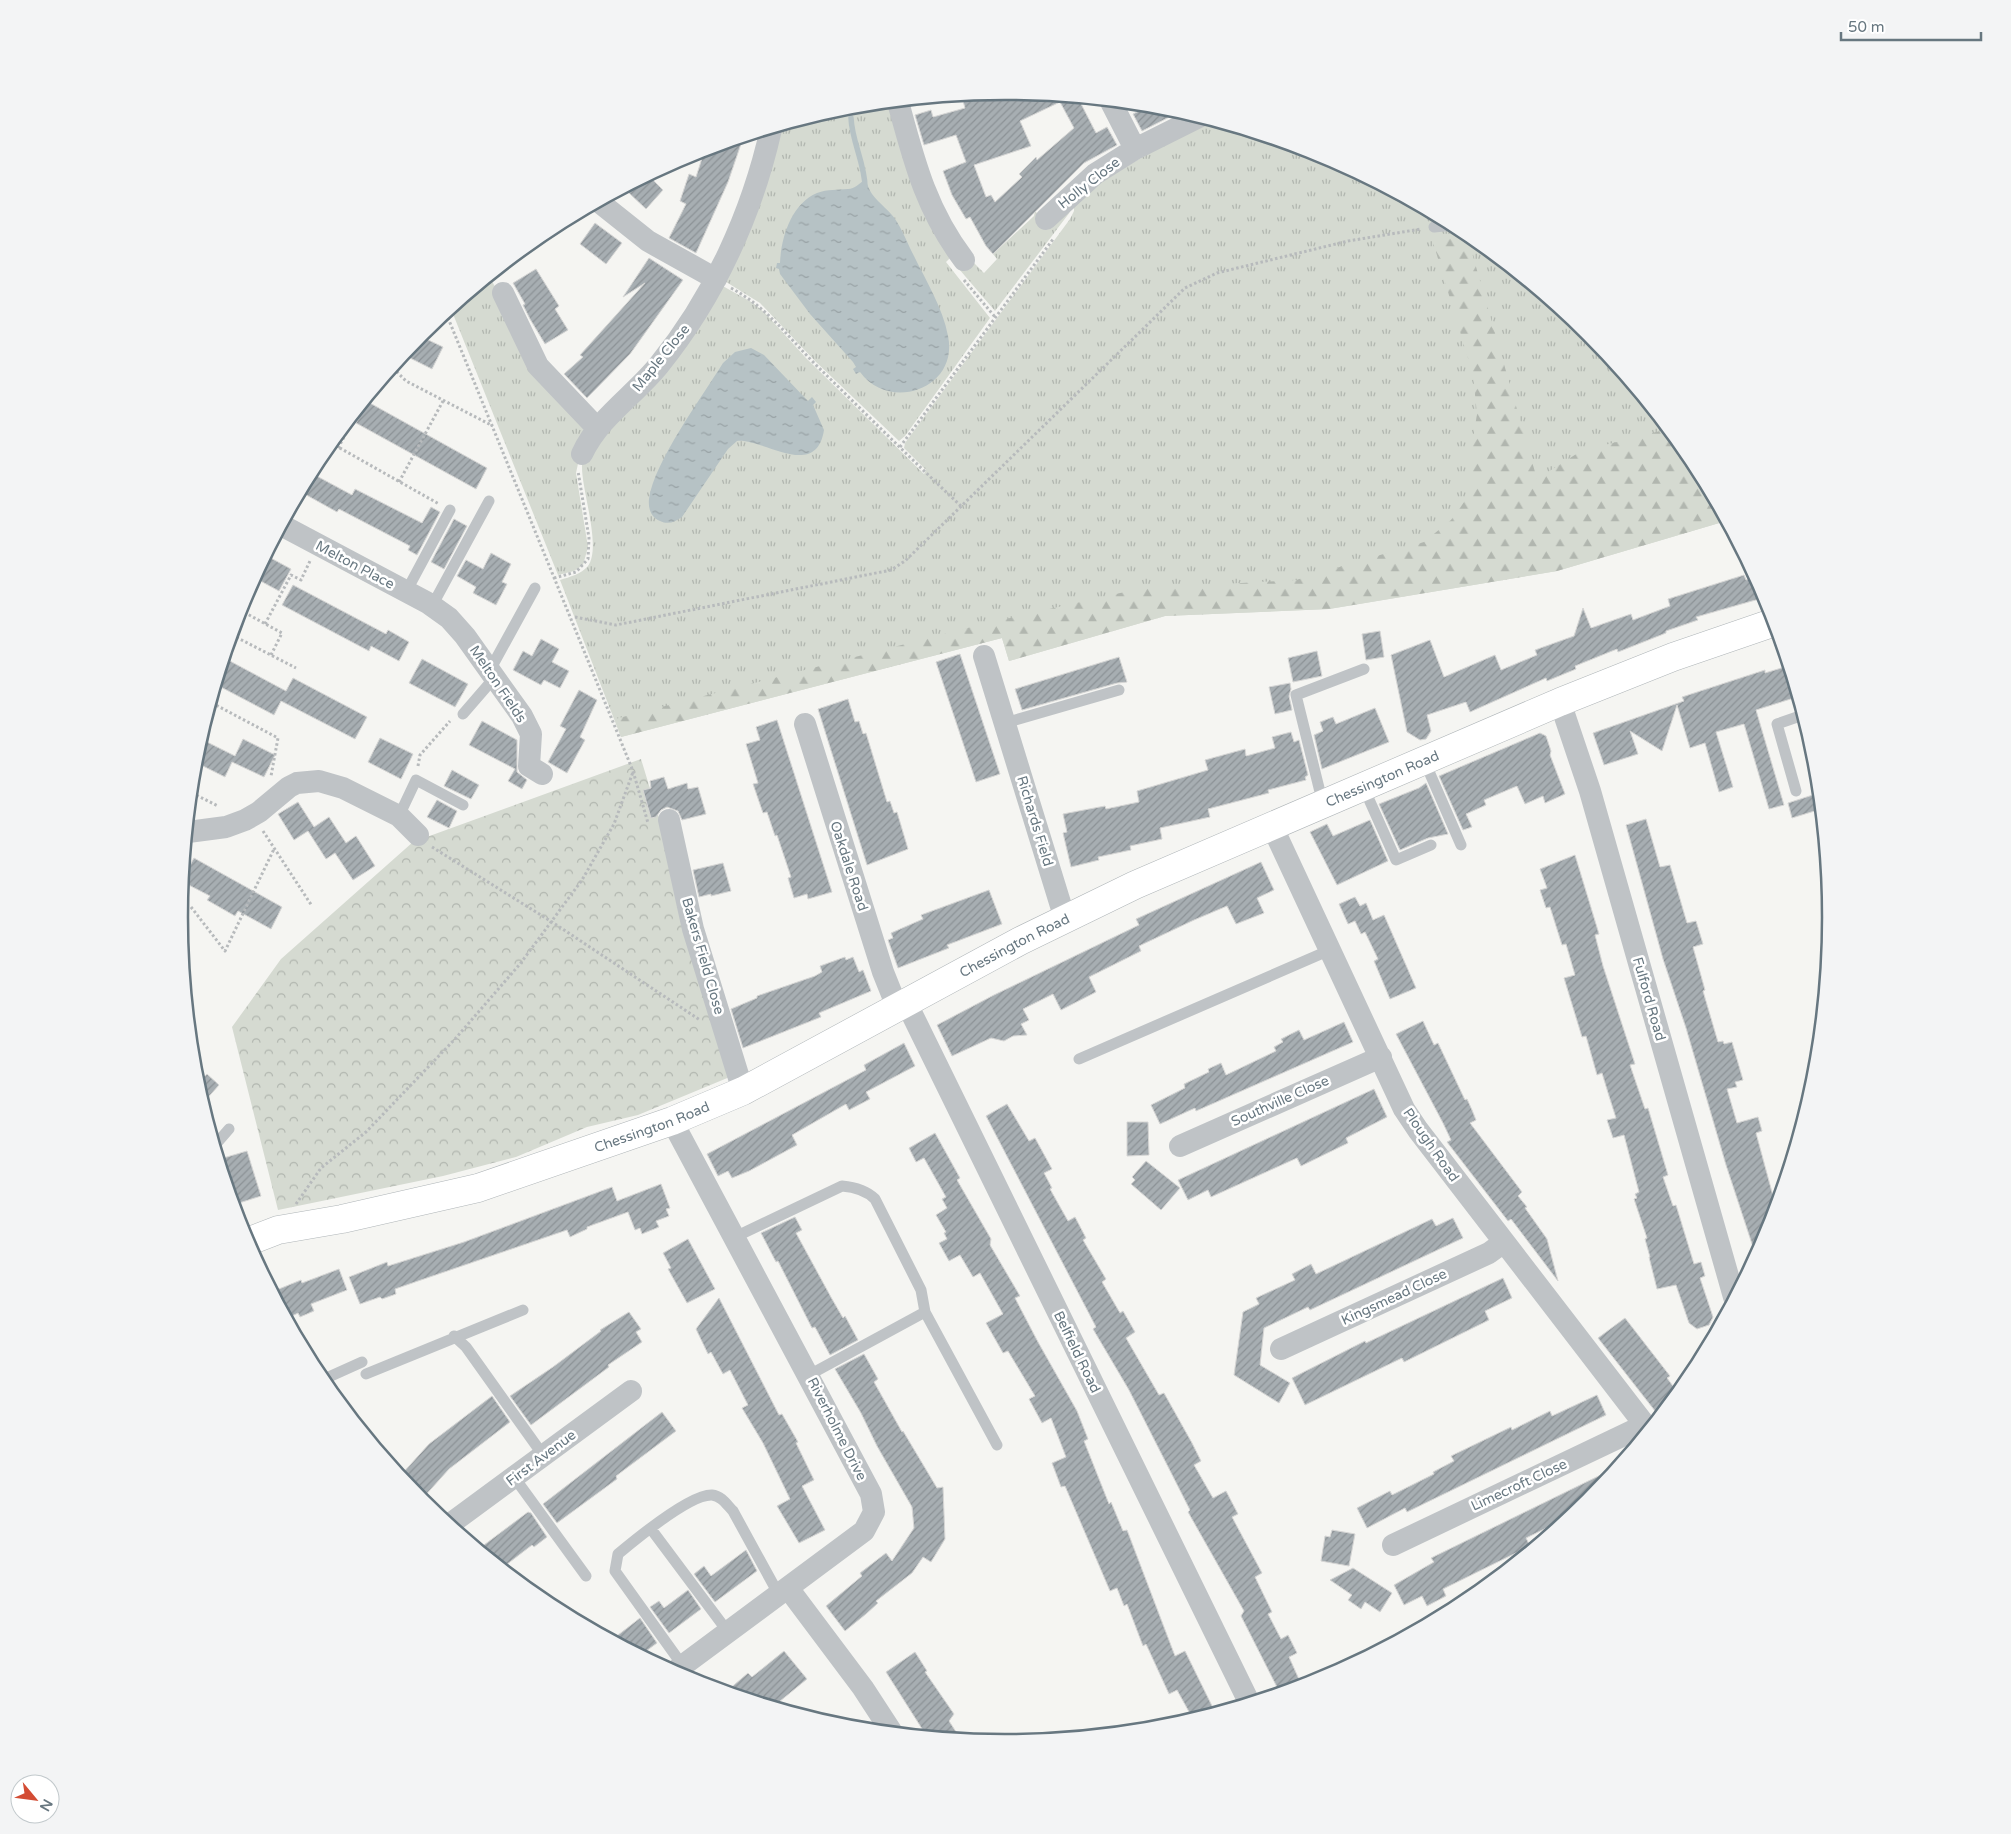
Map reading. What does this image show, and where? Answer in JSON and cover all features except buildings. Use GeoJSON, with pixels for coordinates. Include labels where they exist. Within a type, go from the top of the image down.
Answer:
{"type":"FeatureCollection","features":[{"type":"Feature","properties":{"kind":"main road","name":"Chessington Road"},"geometry":{"type":"LineString","coordinates":[[255,1239],[278,1230],[342,1219],[478,1188],[672,1121],[743,1090],[902,1004],[1065,919],[1135,885],[1560,702],[1673,657],[1768,624]]}},
{"type":"Feature","properties":{"kind":"street"},"geometry":{"type":"LineString","coordinates":[[899,107],[916,170],[929,204],[961,257]]}},
{"type":"Feature","properties":{"kind":"street","name":"Holly Close"},"geometry":{"type":"LineString","coordinates":[[1114,107],[1135,149]]}},
{"type":"Feature","properties":{"kind":"street","name":"Holly Close"},"geometry":{"type":"LineString","coordinates":[[1051,226],[1096,174],[1135,149],[1190,122]]}},
{"type":"Feature","properties":{"kind":"street","name":"Maple Close"},"geometry":{"type":"LineString","coordinates":[[582,454],[596,428],[659,365],[690,321],[716,279],[755,190],[769,135]]}},
{"type":"Feature","properties":{"kind":"street"},"geometry":{"type":"LineString","coordinates":[[603,206],[648,241],[716,279]]}},
{"type":"Feature","properties":{"kind":"street"},"geometry":{"type":"LineString","coordinates":[[503,293],[538,366],[596,428]]}},
{"type":"Feature","properties":{"kind":"street","name":"Melton Place"},"geometry":{"type":"LineString","coordinates":[[287,529],[430,605]]}},
{"type":"Feature","properties":{"kind":"street","name":"Melton Fields"},"geometry":{"type":"LineString","coordinates":[[430,605],[449,618],[465,636],[522,716],[531,734],[528,766],[542,774]]}},
{"type":"Feature","properties":{"kind":"street","name":"Richards Field"},"geometry":{"type":"LineString","coordinates":[[984,656],[1065,919]]}},
{"type":"Feature","properties":{"kind":"street","name":"Fulford Road"},"geometry":{"type":"LineString","coordinates":[[1560,702],[1590,791],[1732,1290]]}},
{"type":"Feature","properties":{"kind":"street","name":"Oakdale Road"},"geometry":{"type":"LineString","coordinates":[[805,724],[883,972],[902,1004]]}},
{"type":"Feature","properties":{"kind":"street"},"geometry":{"type":"LineString","coordinates":[[193,831],[226,827],[245,820],[259,812],[278,795],[297,783],[319,781],[343,788],[398,816],[418,836]]}},
{"type":"Feature","properties":{"kind":"street","name":"Bakers Field Close"},"geometry":{"type":"LineString","coordinates":[[659,824],[743,1090]]}},
{"type":"Feature","properties":{"kind":"street","name":"Plough Road"},"geometry":{"type":"LineString","coordinates":[[1272,826],[1404,1109],[1418,1130],[1645,1425]]}},
{"type":"Feature","properties":{"kind":"street","name":"Belfield Road"},"geometry":{"type":"LineString","coordinates":[[902,1004],[1246,1698]]}},
{"type":"Feature","properties":{"kind":"street","name":"Southville Close"},"geometry":{"type":"LineString","coordinates":[[1180,1146],[1381,1057]]}},
{"type":"Feature","properties":{"kind":"street","name":"Riverholme Drive"},"geometry":{"type":"LineString","coordinates":[[672,1121],[871,1494],[874,1512],[864,1531],[681,1667]]}},
{"type":"Feature","properties":{"kind":"street","name":"Kingsmead Close"},"geometry":{"type":"LineString","coordinates":[[1282,1348],[1489,1253],[1504,1242]]}},
{"type":"Feature","properties":{"kind":"street","name":"First Avenue"},"geometry":{"type":"LineString","coordinates":[[455,1520],[631,1391]]}},
{"type":"Feature","properties":{"kind":"street","name":"Limecroft Close"},"geometry":{"type":"LineString","coordinates":[[1393,1546],[1641,1430]]}},
{"type":"Feature","properties":{"kind":"street"},"geometry":{"type":"LineString","coordinates":[[783,1592],[863,1688],[887,1725]]}},
{"type":"Feature","properties":{"kind":"lane"},"geometry":{"type":"LineString","coordinates":[[1434,227],[1441,226]]}},
{"type":"Feature","properties":{"kind":"lane"},"geometry":{"type":"LineString","coordinates":[[430,605],[488,501]]}},
{"type":"Feature","properties":{"kind":"lane"},"geometry":{"type":"LineString","coordinates":[[406,592],[450,510]]}},
{"type":"Feature","properties":{"kind":"lane"},"geometry":{"type":"LineString","coordinates":[[463,714],[492,673],[535,588]]}},
{"type":"Feature","properties":{"kind":"lane"},"geometry":{"type":"LineString","coordinates":[[1323,804],[1296,695],[1364,669]]}},
{"type":"Feature","properties":{"kind":"lane"},"geometry":{"type":"LineString","coordinates":[[1005,723],[1119,690]]}},
{"type":"Feature","properties":{"kind":"lane"},"geometry":{"type":"LineString","coordinates":[[1796,791],[1777,724],[1798,717]]}},
{"type":"Feature","properties":{"kind":"lane"},"geometry":{"type":"LineString","coordinates":[[1424,760],[1461,846]]}},
{"type":"Feature","properties":{"kind":"lane"},"geometry":{"type":"LineString","coordinates":[[398,816],[416,780],[463,805]]}},
{"type":"Feature","properties":{"kind":"lane"},"geometry":{"type":"LineString","coordinates":[[1363,786],[1396,860],[1431,845]]}},
{"type":"Feature","properties":{"kind":"lane"},"geometry":{"type":"LineString","coordinates":[[1079,1059],[1330,950]]}},
{"type":"Feature","properties":{"kind":"lane"},"geometry":{"type":"LineString","coordinates":[[220,1140],[229,1129]]}},
{"type":"Feature","properties":{"kind":"lane"},"geometry":{"type":"LineString","coordinates":[[735,1238],[842,1186],[861,1190],[875,1199],[921,1290],[925,1312],[997,1445]]}},
{"type":"Feature","properties":{"kind":"lane"},"geometry":{"type":"LineString","coordinates":[[331,1378],[364,1368],[523,1310]]}},
{"type":"Feature","properties":{"kind":"lane"},"geometry":{"type":"LineString","coordinates":[[809,1375],[925,1312]]}},
{"type":"Feature","properties":{"kind":"lane"},"geometry":{"type":"LineString","coordinates":[[454,1336],[466,1346],[543,1455]]}},
{"type":"Feature","properties":{"kind":"lane"},"geometry":{"type":"LineString","coordinates":[[514,1477],[586,1576]]}},
{"type":"Feature","properties":{"kind":"lane"},"geometry":{"type":"LineString","coordinates":[[675,1664],[615,1571],[618,1554],[692,1500],[712,1495],[723,1500],[733,1511],[783,1592]]}},
{"type":"Feature","properties":{"kind":"lane"},"geometry":{"type":"LineString","coordinates":[[651,1529],[728,1632]]}},
{"type":"Feature","properties":{"kind":"path"},"geometry":{"type":"LineString","coordinates":[[900,447],[995,317],[1051,226]]}},
{"type":"Feature","properties":{"kind":"path"},"geometry":{"type":"LineString","coordinates":[[575,617],[616,625],[882,574],[900,566],[1185,288],[1217,273],[1348,241],[1434,227]]}},
{"type":"Feature","properties":{"kind":"path"},"geometry":{"type":"LineString","coordinates":[[961,257],[949,263],[995,317]]}},
{"type":"Feature","properties":{"kind":"path"},"geometry":{"type":"LineString","coordinates":[[716,279],[760,305],[814,363],[961,506]]}},
{"type":"Feature","properties":{"kind":"path"},"geometry":{"type":"LineString","coordinates":[[449,320],[633,772],[659,824]]}},
{"type":"Feature","properties":{"kind":"path"},"geometry":{"type":"LineString","coordinates":[[397,372],[406,381],[493,426]]}},
{"type":"Feature","properties":{"kind":"path"},"geometry":{"type":"LineString","coordinates":[[400,482],[444,401]]}},
{"type":"Feature","properties":{"kind":"path"},"geometry":{"type":"LineString","coordinates":[[342,441],[338,448],[450,510]]}},
{"type":"Feature","properties":{"kind":"path"},"geometry":{"type":"LineString","coordinates":[[554,578],[576,572],[588,559],[589,538],[578,477],[582,454]]}},
{"type":"Feature","properties":{"kind":"path"},"geometry":{"type":"LineString","coordinates":[[265,624],[291,575],[300,580],[318,545]]}},
{"type":"Feature","properties":{"kind":"path"},"geometry":{"type":"LineString","coordinates":[[247,614],[282,632],[271,655]]}},
{"type":"Feature","properties":{"kind":"path"},"geometry":{"type":"LineString","coordinates":[[239,636],[296,668]]}},
{"type":"Feature","properties":{"kind":"path"},"geometry":{"type":"LineString","coordinates":[[216,705],[278,738],[271,778],[278,795]]}},
{"type":"Feature","properties":{"kind":"path"},"geometry":{"type":"LineString","coordinates":[[416,780],[420,756],[454,717],[463,714]]}},
{"type":"Feature","properties":{"kind":"path"},"geometry":{"type":"LineString","coordinates":[[278,1230],[321,1168],[366,1132],[455,1039],[520,964],[582,880],[614,824],[633,772]]}},
{"type":"Feature","properties":{"kind":"path"},"geometry":{"type":"LineString","coordinates":[[197,796],[261,828],[312,906]]}},
{"type":"Feature","properties":{"kind":"path"},"geometry":{"type":"LineString","coordinates":[[418,836],[434,849],[552,922],[707,1024]]}},
{"type":"Feature","properties":{"kind":"path"},"geometry":{"type":"LineString","coordinates":[[191,907],[226,951],[275,849]]}},
{"type":"Feature","properties":{"kind":"green space"},"geometry":{"type":"Polygon","coordinates":[[[892,108],[952,256],[946,262],[990,318],[905,436],[899,441],[815,361],[760,303],[723,280],[779,133],[846,116],[892,108]]]}},
{"type":"Feature","properties":{"kind":"green space"},"geometry":{"type":"Polygon","coordinates":[[[1199,124],[1268,143],[1318,162],[1367,184],[1414,209],[1503,269],[1583,339],[1620,378],[1654,420],[1685,463],[1720,523],[1557,571],[1329,609],[1165,616],[1009,661],[1002,638],[621,737],[560,580],[582,571],[588,566],[592,557],[592,532],[582,465],[721,285],[753,303],[765,313],[806,358],[924,474],[926,470],[904,448],[905,443],[1070,219],[1074,211],[1074,205],[1090,188],[1199,124]]]}},
{"type":"Feature","properties":{"kind":"green space"},"geometry":{"type":"Polygon","coordinates":[[[1035,211],[1048,224],[1070,212],[995,311],[953,262],[968,257],[984,273],[997,259],[993,254],[1034,216],[1035,211]]]}},
{"type":"Feature","properties":{"kind":"green space"},"geometry":{"type":"Polygon","coordinates":[[[1455,235],[1470,246],[1537,479],[1581,451],[1662,431],[1685,463],[1720,523],[1557,571],[1329,609],[1165,616],[1009,661],[1002,638],[621,737],[615,719],[979,625],[1138,589],[1296,580],[1424,542],[1451,520],[1472,491],[1470,458],[1477,414],[1473,375],[1433,242],[1455,235]]]}},
{"type":"Feature","properties":{"kind":"green space"},"geometry":{"type":"Polygon","coordinates":[[[492,282],[516,329],[585,431],[576,473],[588,547],[583,565],[574,571],[558,575],[454,315],[492,282]]]}},
{"type":"Feature","properties":{"kind":"green space"},"geometry":{"type":"Polygon","coordinates":[[[641,759],[737,1074],[638,1115],[587,1127],[516,1157],[443,1176],[278,1210],[232,1027],[281,959],[413,842],[641,759]]]}},
{"type":"Feature","properties":{"kind":"water"},"geometry":{"type":"Polygon","coordinates":[[[865,180],[872,194],[892,214],[902,230],[946,326],[949,354],[943,369],[933,381],[919,389],[904,392],[888,391],[873,384],[860,372],[856,374],[853,369],[856,367],[853,362],[810,314],[780,274],[779,269],[776,268],[777,263],[780,263],[785,233],[794,213],[800,205],[817,193],[829,190],[850,189],[865,180]]]}},
{"type":"Feature","properties":{"kind":"water"},"geometry":{"type":"Polygon","coordinates":[[[751,348],[764,355],[808,401],[812,397],[816,402],[813,405],[824,430],[819,445],[811,453],[800,455],[787,454],[748,442],[737,441],[728,449],[682,517],[666,523],[660,521],[651,512],[649,499],[653,484],[669,449],[723,363],[735,352],[751,348]]]}},
{"type":"Feature","properties":{"kind":"waterway"},"geometry":{"type":"LineString","coordinates":[[851,118],[865,187]]}}]}
